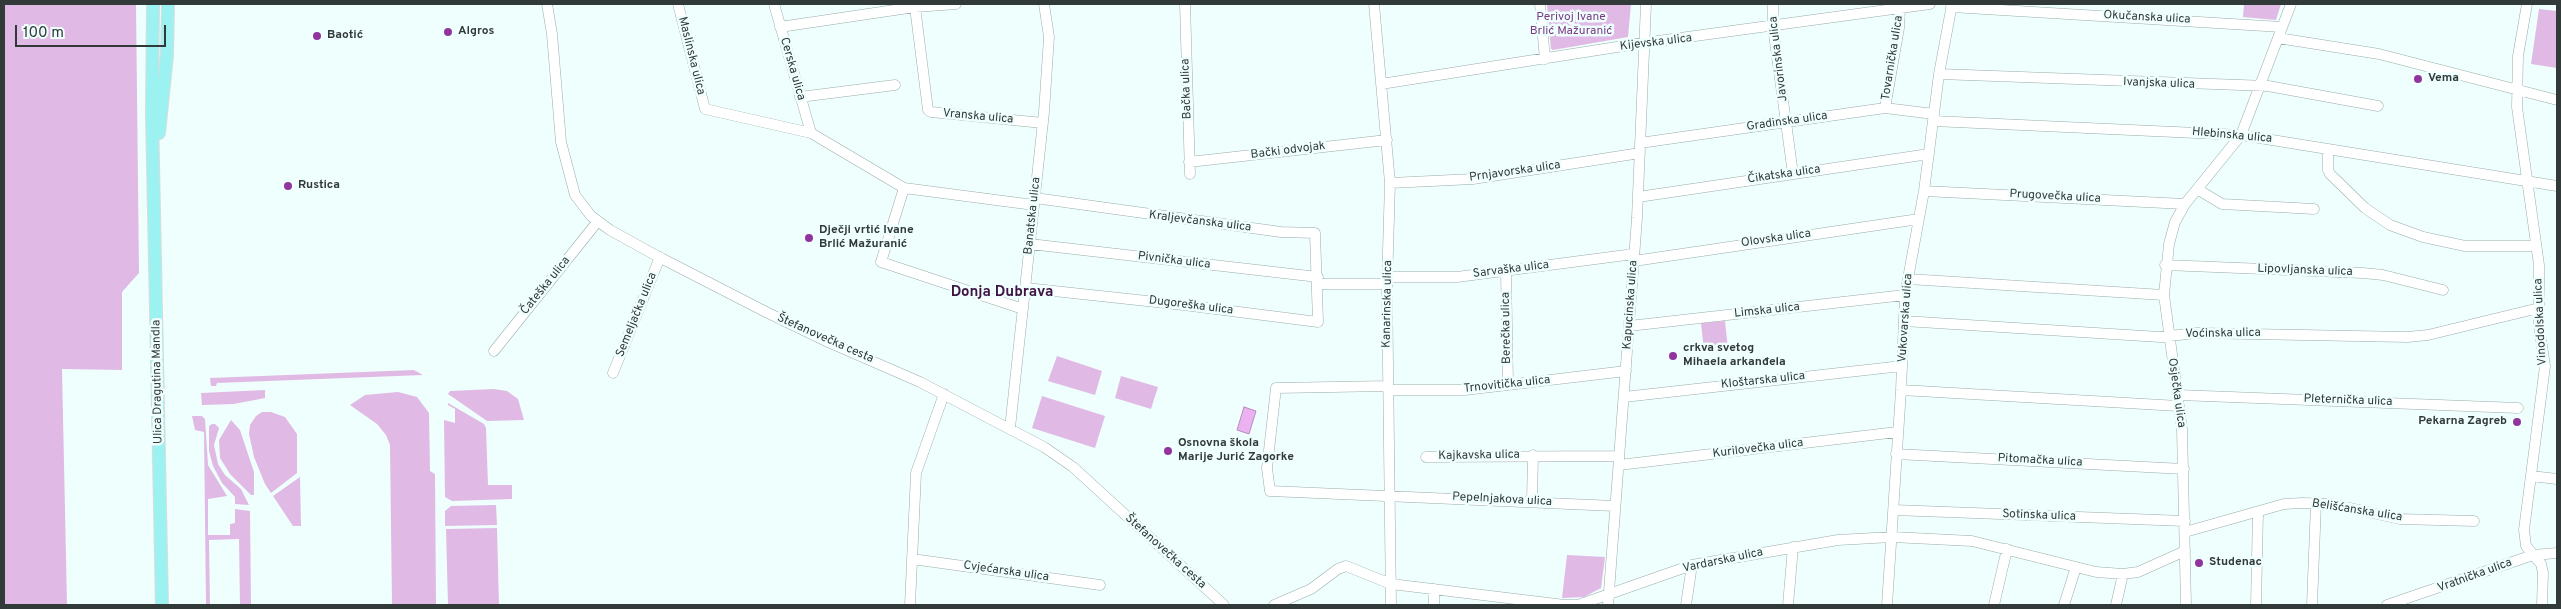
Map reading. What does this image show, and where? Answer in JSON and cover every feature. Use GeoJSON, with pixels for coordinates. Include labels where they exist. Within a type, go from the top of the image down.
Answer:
{"type":"FeatureCollection","features":[{"type":"Feature","properties":{"kind":"main road","name":"Ulica Dragutina Mandla"},"geometry":{"type":"LineString","coordinates":[[153,4],[152,94],[155,158],[162,605]]}},
{"type":"Feature","properties":{"kind":"main road","name":"Ulica Dragutina Mandla"},"geometry":{"type":"LineString","coordinates":[[155,158],[164,88],[168,4]]}},
{"type":"Feature","properties":{"kind":"street","name":"Štefanovečka cesta"},"geometry":{"type":"LineString","coordinates":[[547,4],[553,44],[560,142],[567,170],[580,203],[598,221],[660,257],[828,342],[888,367],[944,394],[1044,447],[1073,467],[1224,605]]}},
{"type":"Feature","properties":{"kind":"street","name":"Maslinska ulica"},"geometry":{"type":"LineString","coordinates":[[678,4],[705,109],[811,133]]}},
{"type":"Feature","properties":{"kind":"street","name":"Cerska ulica"},"geometry":{"type":"LineString","coordinates":[[774,4],[811,133]]}},
{"type":"Feature","properties":{"kind":"street"},"geometry":{"type":"LineString","coordinates":[[780,27],[915,7],[956,4]]}},
{"type":"Feature","properties":{"kind":"street","name":"Banatska ulica"},"geometry":{"type":"LineString","coordinates":[[1010,428],[1042,122],[1048,36],[1044,4]]}},
{"type":"Feature","properties":{"kind":"street","name":"Bačka ulica"},"geometry":{"type":"LineString","coordinates":[[1188,4],[1190,174]]}},
{"type":"Feature","properties":{"kind":"street","name":"Kanarinska ulica"},"geometry":{"type":"LineString","coordinates":[[1374,4],[1387,140],[1391,216],[1387,280],[1391,605]]}},
{"type":"Feature","properties":{"kind":"street"},"geometry":{"type":"LineString","coordinates":[[1540,4],[1545,59]]}},
{"type":"Feature","properties":{"kind":"street","name":"Kapucinska ulica"},"geometry":{"type":"LineString","coordinates":[[1608,605],[1638,197],[1646,4]]}},
{"type":"Feature","properties":{"kind":"street","name":"Javorinska ulica"},"geometry":{"type":"LineString","coordinates":[[1773,4],[1773,27],[1793,174]]}},
{"type":"Feature","properties":{"kind":"street","name":"Kijevska ulica"},"geometry":{"type":"LineString","coordinates":[[1381,84],[1644,44],[1930,4]]}},
{"type":"Feature","properties":{"kind":"street","name":"Osječka ulica"},"geometry":{"type":"LineString","coordinates":[[2186,605],[2184,469],[2180,406],[2168,336],[2164,295],[2165,266],[2172,228],[2185,204],[2241,135],[2291,4]]}},
{"type":"Feature","properties":{"kind":"street","name":"Vinodolska ulica"},"geometry":{"type":"LineString","coordinates":[[2528,4],[2518,56],[2516,90],[2518,128],[2536,246],[2539,308],[2545,366],[2524,530],[2526,546],[2541,564],[2543,573],[2542,605]]}},
{"type":"Feature","properties":{"kind":"street","name":"Okučanska ulica"},"geometry":{"type":"LineString","coordinates":[[1952,5],[2282,27]]}},
{"type":"Feature","properties":{"kind":"street","name":"Vukovarska ulica"},"geometry":{"type":"LineString","coordinates":[[1887,605],[1894,510],[1897,432],[1902,390],[1905,295],[1924,191],[1939,74],[1952,5]]}},
{"type":"Feature","properties":{"kind":"street","name":"Vranska ulica"},"geometry":{"type":"LineString","coordinates":[[915,7],[928,110],[931,112],[1042,122]]}},
{"type":"Feature","properties":{"kind":"street","name":"Tovarnička ulica"},"geometry":{"type":"LineString","coordinates":[[1885,108],[1899,28],[1900,8]]}},
{"type":"Feature","properties":{"kind":"street"},"geometry":{"type":"LineString","coordinates":[[2278,38],[2378,54],[2557,100]]}},
{"type":"Feature","properties":{"kind":"street","name":"Ivanjska ulica"},"geometry":{"type":"LineString","coordinates":[[1939,74],[2268,86],[2378,106]]}},
{"type":"Feature","properties":{"kind":"street"},"geometry":{"type":"LineString","coordinates":[[800,98],[895,85]]}},
{"type":"Feature","properties":{"kind":"street","name":"Gradinska ulica"},"geometry":{"type":"LineString","coordinates":[[1640,148],[1885,108],[1934,118]]}},
{"type":"Feature","properties":{"kind":"street","name":"Hlebinska ulica"},"geometry":{"type":"LineString","coordinates":[[1934,118],[2241,135],[2557,186]]}},
{"type":"Feature","properties":{"kind":"street"},"geometry":{"type":"LineString","coordinates":[[811,133],[904,188],[881,262],[1023,309]]}},
{"type":"Feature","properties":{"kind":"street","name":"Bački odvojak"},"geometry":{"type":"LineString","coordinates":[[1189,162],[1387,140]]}},
{"type":"Feature","properties":{"kind":"street","name":"Prnjavorska ulica"},"geometry":{"type":"LineString","coordinates":[[1390,183],[1473,178],[1640,148]]}},
{"type":"Feature","properties":{"kind":"street"},"geometry":{"type":"LineString","coordinates":[[2328,149],[2328,170],[2330,174],[2365,208],[2390,225],[2424,237],[2452,244],[2536,246]]}},
{"type":"Feature","properties":{"kind":"street","name":"Čikatska ulica"},"geometry":{"type":"LineString","coordinates":[[1638,197],[1929,154]]}},
{"type":"Feature","properties":{"kind":"street","name":"Kraljevčanska ulica"},"geometry":{"type":"LineString","coordinates":[[904,188],[1272,231],[1315,233],[1318,281]]}},
{"type":"Feature","properties":{"kind":"street"},"geometry":{"type":"LineString","coordinates":[[2197,189],[2222,204],[2314,208]]}},
{"type":"Feature","properties":{"kind":"street","name":"Prugovečka ulica"},"geometry":{"type":"LineString","coordinates":[[1924,191],[2185,204]]}},
{"type":"Feature","properties":{"kind":"street","name":"Olovska ulica"},"geometry":{"type":"LineString","coordinates":[[1634,257],[1919,219]]}},
{"type":"Feature","properties":{"kind":"street","name":"Čateška ulica"},"geometry":{"type":"LineString","coordinates":[[494,350],[598,221]]}},
{"type":"Feature","properties":{"kind":"street","name":"Pivnička ulica"},"geometry":{"type":"LineString","coordinates":[[1030,244],[1318,281],[1387,280]]}},
{"type":"Feature","properties":{"kind":"street","name":"Semeljačka ulica"},"geometry":{"type":"LineString","coordinates":[[613,373],[660,257]]}},
{"type":"Feature","properties":{"kind":"street","name":"Sarvaška ulica"},"geometry":{"type":"LineString","coordinates":[[1387,280],[1457,276],[1634,257]]}},
{"type":"Feature","properties":{"kind":"street","name":"Lipovljanska ulica"},"geometry":{"type":"LineString","coordinates":[[2165,266],[2363,274],[2382,276],[2443,290]]}},
{"type":"Feature","properties":{"kind":"street","name":"Berečka ulica"},"geometry":{"type":"LineString","coordinates":[[1506,271],[1508,385]]}},
{"type":"Feature","properties":{"kind":"street"},"geometry":{"type":"LineString","coordinates":[[1908,279],[2164,295]]}},
{"type":"Feature","properties":{"kind":"street","name":"Dugoreška ulica"},"geometry":{"type":"LineString","coordinates":[[1026,288],[1184,304],[1318,322],[1318,281]]}},
{"type":"Feature","properties":{"kind":"street","name":"Limska ulica"},"geometry":{"type":"LineString","coordinates":[[1629,326],[1905,295]]}},
{"type":"Feature","properties":{"kind":"street","name":"Voćinska ulica"},"geometry":{"type":"LineString","coordinates":[[1904,321],[2168,336],[2197,333],[2385,337],[2428,335],[2539,308]]}},
{"type":"Feature","properties":{"kind":"street","name":"Kloštarska ulica"},"geometry":{"type":"LineString","coordinates":[[1624,397],[1902,366]]}},
{"type":"Feature","properties":{"kind":"street","name":"Trnovitička ulica"},"geometry":{"type":"LineString","coordinates":[[1270,491],[1267,468],[1276,388],[1465,390],[1626,371]]}},
{"type":"Feature","properties":{"kind":"street"},"geometry":{"type":"LineString","coordinates":[[1902,390],[2180,406]]}},
{"type":"Feature","properties":{"kind":"street"},"geometry":{"type":"LineString","coordinates":[[910,605],[916,473],[944,394]]}},
{"type":"Feature","properties":{"kind":"street","name":"Pleternička ulica"},"geometry":{"type":"LineString","coordinates":[[2178,395],[2518,408]]}},
{"type":"Feature","properties":{"kind":"street","name":"Kurilovečka ulica"},"geometry":{"type":"LineString","coordinates":[[1619,461],[1897,432]]}},
{"type":"Feature","properties":{"kind":"street","name":"Pitomačka ulica"},"geometry":{"type":"LineString","coordinates":[[1896,454],[2184,469]]}},
{"type":"Feature","properties":{"kind":"street","name":"Kajkavska ulica"},"geometry":{"type":"LineString","coordinates":[[1532,501],[1533,455]]}},
{"type":"Feature","properties":{"kind":"street","name":"Kajkavska ulica"},"geometry":{"type":"LineString","coordinates":[[1426,457],[1533,455],[1619,461]]}},
{"type":"Feature","properties":{"kind":"street"},"geometry":{"type":"LineString","coordinates":[[2531,476],[2557,479]]}},
{"type":"Feature","properties":{"kind":"street","name":"Pepelnjakova ulica"},"geometry":{"type":"LineString","coordinates":[[1270,491],[1615,506]]}},
{"type":"Feature","properties":{"kind":"street"},"geometry":{"type":"LineString","coordinates":[[2312,605],[2316,502]]}},
{"type":"Feature","properties":{"kind":"street","name":"Belišćanska ulica"},"geometry":{"type":"LineString","coordinates":[[2185,526],[2258,512],[2284,504],[2316,502],[2400,519],[2474,521]]}},
{"type":"Feature","properties":{"kind":"street","name":"Sotinska ulica"},"geometry":{"type":"LineString","coordinates":[[1894,510],[2185,526]]}},
{"type":"Feature","properties":{"kind":"street"},"geometry":{"type":"LineString","coordinates":[[2256,605],[2258,512]]}},
{"type":"Feature","properties":{"kind":"street","name":"Vardarska ulica"},"geometry":{"type":"LineString","coordinates":[[1274,605],[1311,590],[1342,566],[1350,567],[1360,573],[1391,584],[1514,602],[1578,605],[1692,566],[1838,540],[1892,537],[1972,541],[2076,567],[2123,574],[2138,572],[2185,551]]}},
{"type":"Feature","properties":{"kind":"street"},"geometry":{"type":"LineString","coordinates":[[1788,605],[1792,547]]}},
{"type":"Feature","properties":{"kind":"street"},"geometry":{"type":"LineString","coordinates":[[1994,605],[2006,548]]}},
{"type":"Feature","properties":{"kind":"street","name":"Vratnička ulica"},"geometry":{"type":"LineString","coordinates":[[2387,605],[2534,555],[2557,553]]}},
{"type":"Feature","properties":{"kind":"street","name":"Cvjećarska ulica"},"geometry":{"type":"LineString","coordinates":[[912,560],[1100,585]]}},
{"type":"Feature","properties":{"kind":"street"},"geometry":{"type":"LineString","coordinates":[[1686,605],[1692,566]]}},
{"type":"Feature","properties":{"kind":"street"},"geometry":{"type":"LineString","coordinates":[[2064,605],[2076,567]]}},
{"type":"Feature","properties":{"kind":"street"},"geometry":{"type":"LineString","coordinates":[[2116,605],[2123,574]]}},
{"type":"Feature","properties":{"kind":"street"},"geometry":{"type":"LineString","coordinates":[[1434,589],[1434,605]]}},
{"type":"Feature","properties":{"kind":"green space"},"geometry":{"type":"Polygon","coordinates":[[[4,4],[136,4],[139,273],[122,292],[122,370],[62,369],[67,605],[4,605],[4,4]]]}},
{"type":"Feature","properties":{"kind":"green space","name":"Perivoj Ivane Brlić Mažuranić"},"geometry":{"type":"Polygon","coordinates":[[[1547,4],[1631,4],[1628,37],[1553,50],[1551,49],[1547,4]]]}},
{"type":"Feature","properties":{"kind":"green space"},"geometry":{"type":"Polygon","coordinates":[[[2244,4],[2281,4],[2276,20],[2243,17],[2244,4]]]}},
{"type":"Feature","properties":{"kind":"green space"},"geometry":{"type":"Polygon","coordinates":[[[2539,9],[2557,11],[2557,68],[2531,64],[2539,9]]]}},
{"type":"Feature","properties":{"kind":"green space"},"geometry":{"type":"Polygon","coordinates":[[[1725,321],[1728,349],[1704,351],[1701,323],[1725,321]]]}},
{"type":"Feature","properties":{"kind":"green space"},"geometry":{"type":"Polygon","coordinates":[[[1057,356],[1102,371],[1095,395],[1048,381],[1057,356]]]}},
{"type":"Feature","properties":{"kind":"green space"},"geometry":{"type":"Polygon","coordinates":[[[414,370],[423,375],[217,383],[216,386],[211,386],[210,378],[414,370]]]}},
{"type":"Feature","properties":{"kind":"green space"},"geometry":{"type":"Polygon","coordinates":[[[1121,376],[1158,387],[1151,409],[1115,398],[1121,376]]]}},
{"type":"Feature","properties":{"kind":"green space"},"geometry":{"type":"Polygon","coordinates":[[[494,389],[507,391],[518,399],[524,420],[487,421],[448,394],[450,391],[494,389]]]}},
{"type":"Feature","properties":{"kind":"green space"},"geometry":{"type":"Polygon","coordinates":[[[265,390],[265,398],[234,404],[202,405],[201,393],[265,390]]]}},
{"type":"Feature","properties":{"kind":"green space"},"geometry":{"type":"Polygon","coordinates":[[[398,392],[417,397],[429,413],[430,471],[435,474],[436,605],[392,605],[390,445],[386,435],[377,424],[350,405],[365,395],[398,392]]]}},
{"type":"Feature","properties":{"kind":"green space"},"geometry":{"type":"Polygon","coordinates":[[[1042,396],[1105,416],[1095,448],[1032,428],[1042,396]]]}},
{"type":"Feature","properties":{"kind":"green space"},"geometry":{"type":"Polygon","coordinates":[[[448,403],[484,424],[486,428],[488,485],[512,485],[512,499],[452,501],[445,497],[444,420],[455,423],[455,409],[448,405],[448,403]]]}},
{"type":"Feature","properties":{"kind":"green space"},"geometry":{"type":"Polygon","coordinates":[[[262,412],[271,412],[285,417],[297,434],[297,473],[271,493],[265,484],[254,457],[249,434],[250,425],[256,416],[262,412]]]}},
{"type":"Feature","properties":{"kind":"green space"},"geometry":{"type":"Polygon","coordinates":[[[192,416],[202,416],[205,419],[208,465],[227,496],[208,499],[208,535],[230,535],[230,524],[235,523],[235,509],[250,511],[251,605],[240,605],[239,539],[209,540],[210,605],[206,605],[204,432],[195,430],[192,416]]]}},
{"type":"Feature","properties":{"kind":"green space"},"geometry":{"type":"Polygon","coordinates":[[[231,420],[240,430],[254,472],[254,495],[251,495],[230,474],[220,458],[219,440],[231,420]]]}},
{"type":"Feature","properties":{"kind":"green space"},"geometry":{"type":"Polygon","coordinates":[[[212,424],[219,428],[214,445],[218,464],[225,475],[241,489],[249,505],[235,504],[235,497],[222,483],[213,466],[209,451],[209,426],[212,424]]]}},
{"type":"Feature","properties":{"kind":"green space"},"geometry":{"type":"Polygon","coordinates":[[[300,477],[301,526],[293,526],[273,496],[300,477]]]}},
{"type":"Feature","properties":{"kind":"green space"},"geometry":{"type":"Polygon","coordinates":[[[496,505],[497,525],[445,526],[445,511],[451,506],[496,505]]]}},
{"type":"Feature","properties":{"kind":"green space"},"geometry":{"type":"Polygon","coordinates":[[[497,528],[499,605],[448,605],[446,529],[497,528]]]}},
{"type":"Feature","properties":{"kind":"green space"},"geometry":{"type":"Polygon","coordinates":[[[1567,555],[1605,557],[1601,588],[1584,597],[1562,598],[1567,555]]]}},
{"type":"Feature","properties":{"kind":"shaded area"},"geometry":{"type":"Polygon","coordinates":[[[1244,407],[1256,411],[1249,434],[1237,430],[1244,407]]]}},
{"type":"Feature","properties":{"kind":"place","name":"Algros"},"geometry":{"type":"Point","coordinates":[448,32]}},
{"type":"Feature","properties":{"kind":"place","name":"Baotić"},"geometry":{"type":"Point","coordinates":[317,36]}},
{"type":"Feature","properties":{"kind":"place","name":"Vema"},"geometry":{"type":"Point","coordinates":[2418,79]}},
{"type":"Feature","properties":{"kind":"place","name":"Rustica"},"geometry":{"type":"Point","coordinates":[288,186]}},
{"type":"Feature","properties":{"kind":"place","name":"Dječji vrtić Ivane Brlić Mažuranić"},"geometry":{"type":"Point","coordinates":[809,238]}},
{"type":"Feature","properties":{"kind":"place","name":"crkva svetog Mihaela arkanđela"},"geometry":{"type":"Point","coordinates":[1673,356]}},
{"type":"Feature","properties":{"kind":"place","name":"Pekarna Zagreb"},"geometry":{"type":"Point","coordinates":[2517,422]}},
{"type":"Feature","properties":{"kind":"place","name":"Osnovna škola Marije Jurić Zagorke"},"geometry":{"type":"Point","coordinates":[1168,451]}},
{"type":"Feature","properties":{"kind":"place","name":"Studenac"},"geometry":{"type":"Point","coordinates":[2199,563]}},
{"type":"Feature","properties":{"kind":"district","name":"Donja Dubrava"},"geometry":{"type":"Point","coordinates":[1002,293]}}]}
